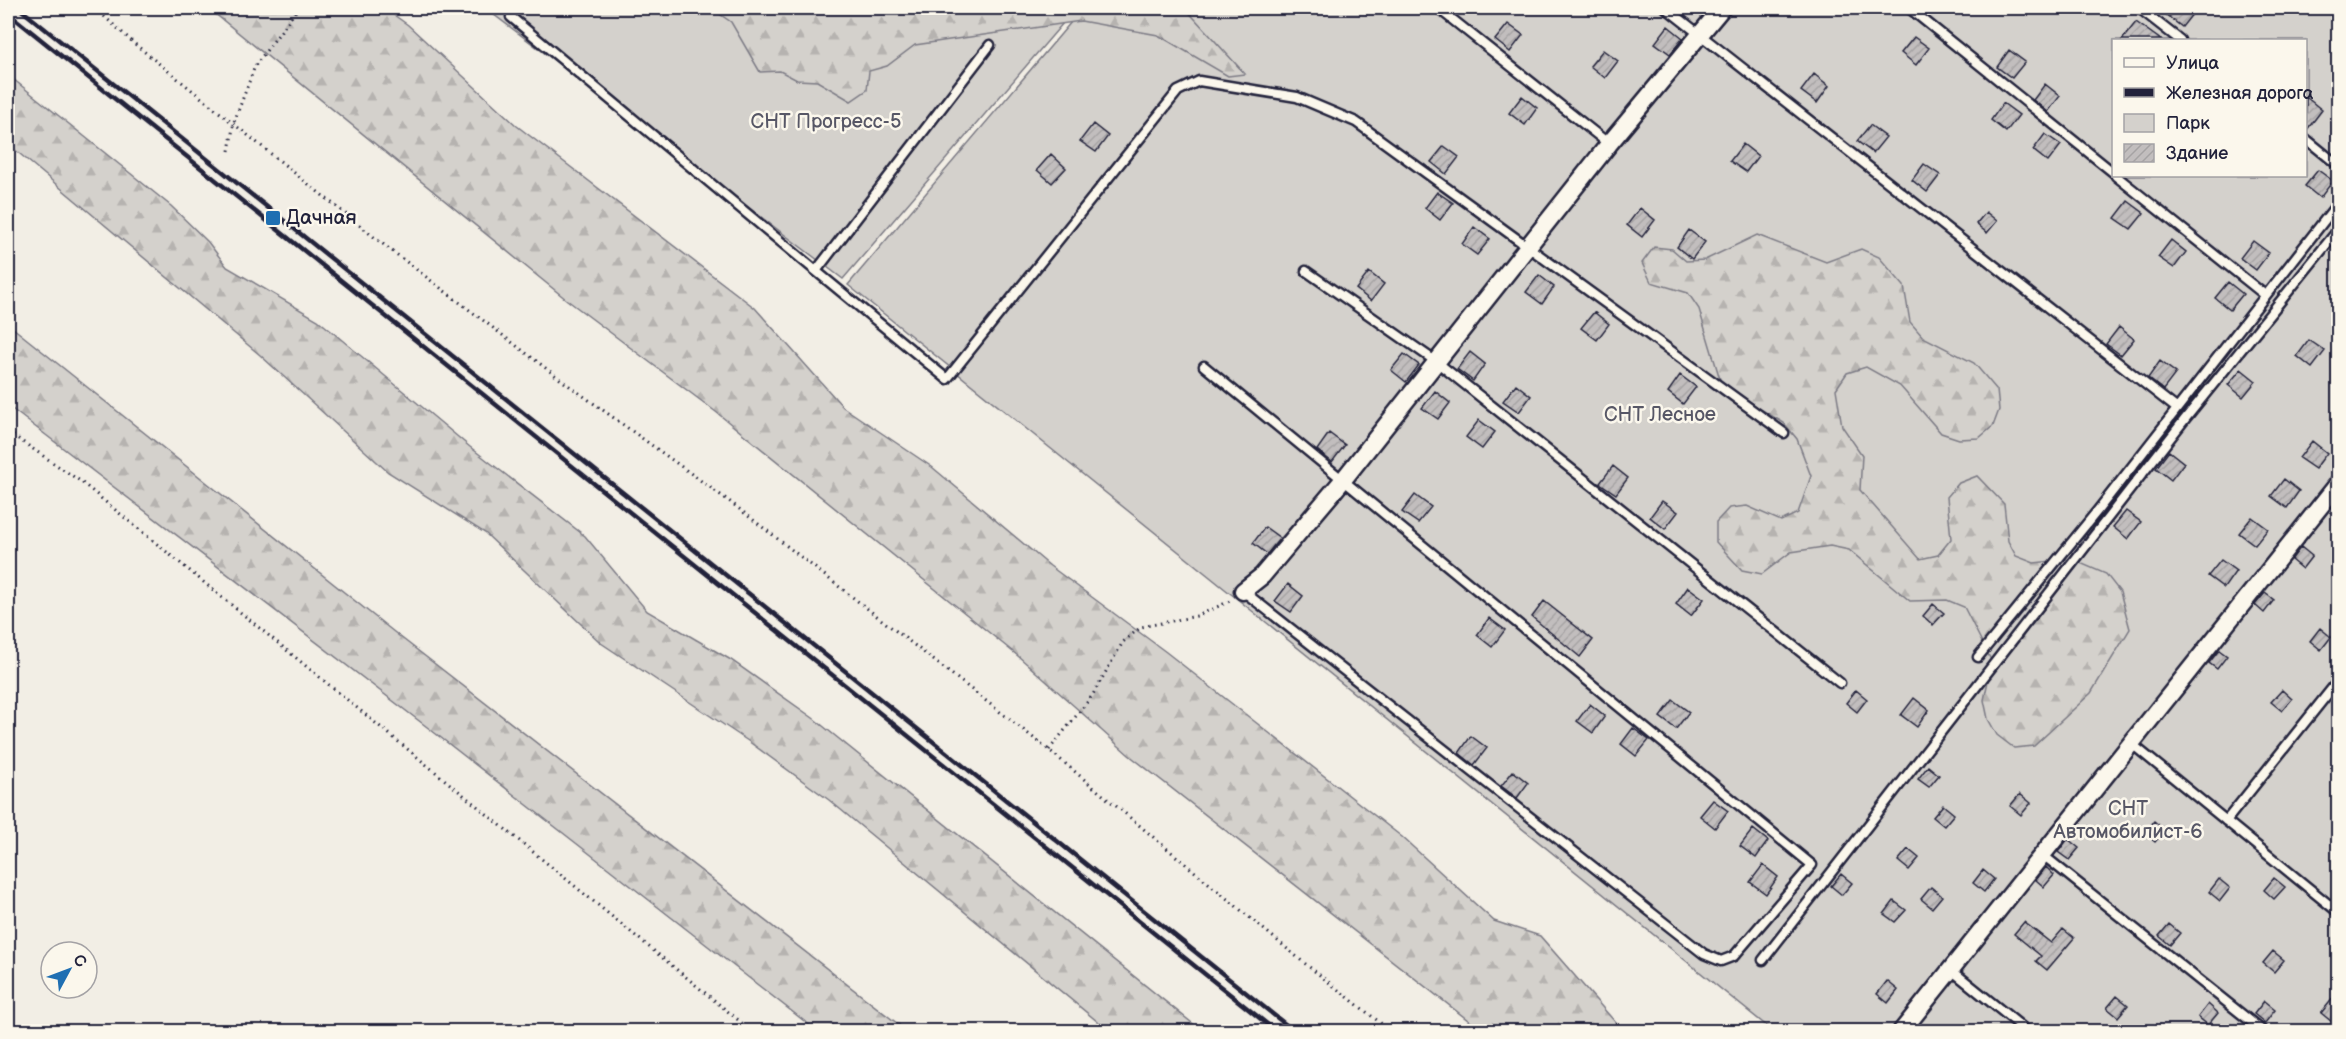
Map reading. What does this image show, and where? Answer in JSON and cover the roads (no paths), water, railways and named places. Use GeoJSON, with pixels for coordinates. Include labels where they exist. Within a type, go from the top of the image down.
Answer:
{"type":"FeatureCollection","features":[{"type":"Feature","properties":{"kind":"street"},"geometry":{"type":"LineString","coordinates":[[1242,591],[1262,576],[1344,480],[1609,144],[1722,8]]}},
{"type":"Feature","properties":{"kind":"street"},"geometry":{"type":"LineString","coordinates":[[1901,1032],[2338,484]]}},
{"type":"Feature","properties":{"kind":"lane"},"geometry":{"type":"LineString","coordinates":[[1438,8],[1609,144]]}},
{"type":"Feature","properties":{"kind":"lane"},"geometry":{"type":"LineString","coordinates":[[1666,8],[2176,408]]}},
{"type":"Feature","properties":{"kind":"lane"},"geometry":{"type":"LineString","coordinates":[[1909,8],[2112,172]]}},
{"type":"Feature","properties":{"kind":"lane"},"geometry":{"type":"LineString","coordinates":[[2139,8],[2179,39]]}},
{"type":"Feature","properties":{"kind":"lane"},"geometry":{"type":"LineString","coordinates":[[511,17],[947,379],[1178,92],[1199,81],[1297,97],[1356,122],[1784,433]]}},
{"type":"Feature","properties":{"kind":"lane"},"geometry":{"type":"LineString","coordinates":[[816,271],[990,45]]}},
{"type":"Feature","properties":{"kind":"lane"},"geometry":{"type":"LineString","coordinates":[[2307,140],[2338,165]]}},
{"type":"Feature","properties":{"kind":"lane"},"geometry":{"type":"LineString","coordinates":[[2119,177],[2265,296]]}},
{"type":"Feature","properties":{"kind":"lane"},"geometry":{"type":"LineString","coordinates":[[1978,657],[2098,510],[2338,203]]}},
{"type":"Feature","properties":{"kind":"lane"},"geometry":{"type":"LineString","coordinates":[[1763,960],[2178,429],[2338,230]]}},
{"type":"Feature","properties":{"kind":"lane"},"geometry":{"type":"LineString","coordinates":[[1306,271],[1438,363],[1840,683]]}},
{"type":"Feature","properties":{"kind":"lane"},"geometry":{"type":"LineString","coordinates":[[1204,366],[1812,865],[1734,956],[1721,961],[1704,954],[1242,591]]}},
{"type":"Feature","properties":{"kind":"lane"},"geometry":{"type":"LineString","coordinates":[[2226,821],[2338,681]]}},
{"type":"Feature","properties":{"kind":"lane"},"geometry":{"type":"LineString","coordinates":[[2132,744],[2338,912]]}},
{"type":"Feature","properties":{"kind":"lane"},"geometry":{"type":"LineString","coordinates":[[2043,855],[2264,1032]]}},
{"type":"Feature","properties":{"kind":"lane"},"geometry":{"type":"LineString","coordinates":[[1949,969],[2028,1032]]}},
{"type":"Feature","properties":{"kind":"railway"},"geometry":{"type":"LineString","coordinates":[[19,8],[1295,1032]]}},
{"type":"Feature","properties":{"kind":"railway"},"geometry":{"type":"LineString","coordinates":[[8,13],[1277,1032]]}},
{"type":"Feature","properties":{"kind":"place","name":"Дачная"},"geometry":{"type":"Point","coordinates":[273,218]}},
{"type":"Feature","properties":{"kind":"park label","name":"СНТ Прогресс-5"},"geometry":{"type":"Point","coordinates":[826,122]}},
{"type":"Feature","properties":{"kind":"park label","name":"СНТ Лесное"},"geometry":{"type":"Point","coordinates":[1660,415]}},
{"type":"Feature","properties":{"kind":"park label","name":"СНТ Автомобилист-6"},"geometry":{"type":"Point","coordinates":[2128,820]}}]}
